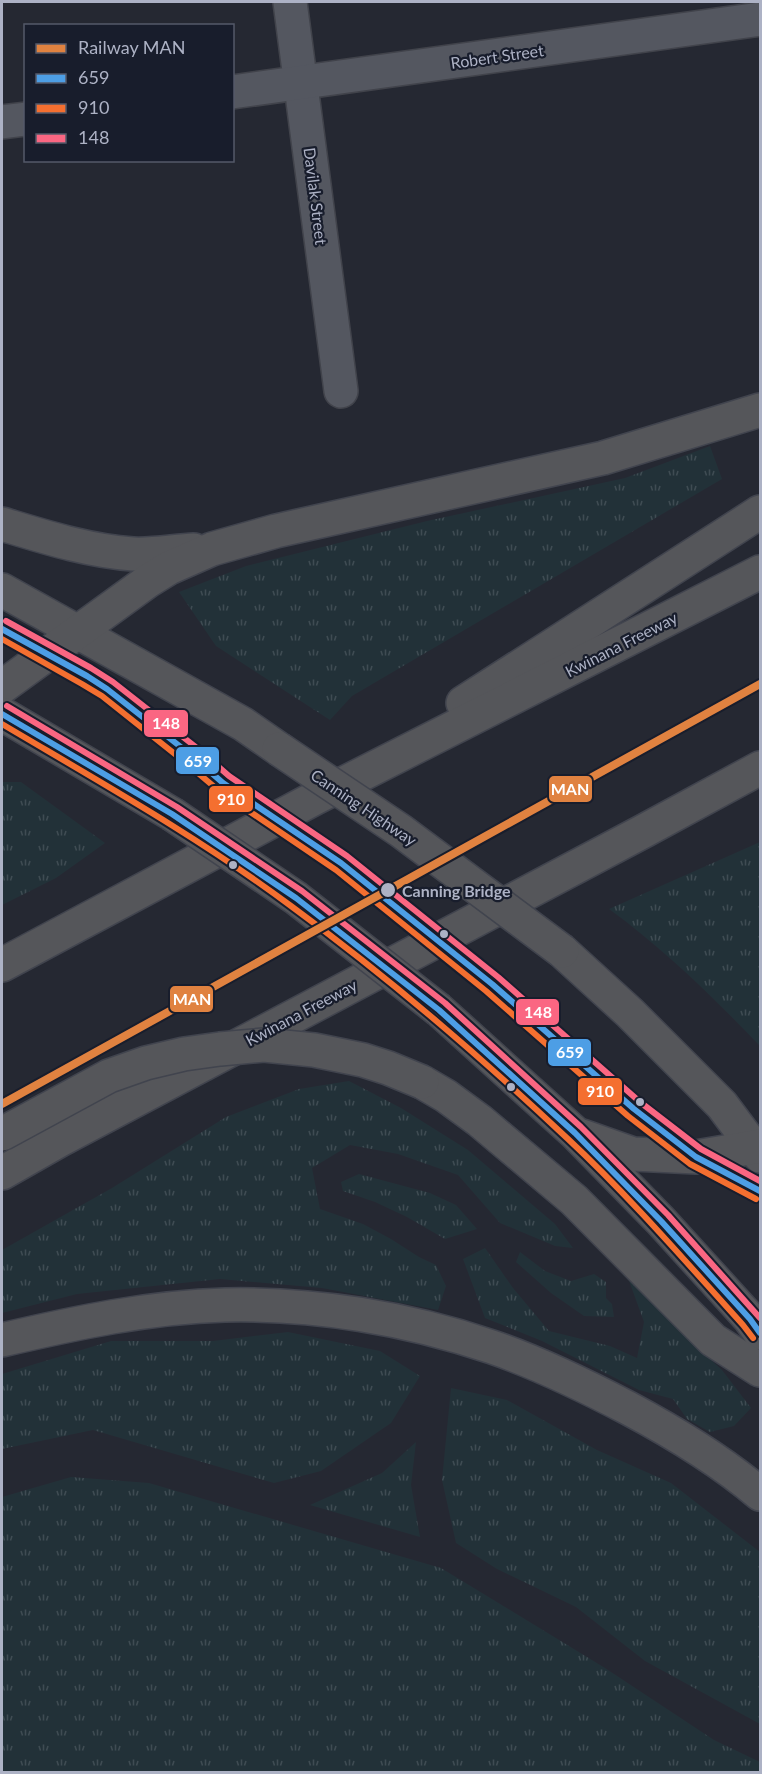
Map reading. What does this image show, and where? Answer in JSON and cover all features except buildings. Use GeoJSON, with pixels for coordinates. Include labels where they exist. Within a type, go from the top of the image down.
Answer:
{"type":"FeatureCollection","features":[{"type":"Feature","properties":{"kind":"highway"},"geometry":{"type":"LineString","coordinates":[[2,687],[169,568],[212,549],[276,531],[603,458],[760,410]]}},
{"type":"Feature","properties":{"kind":"highway"},"geometry":{"type":"LineString","coordinates":[[315,798],[760,512]]}},
{"type":"Feature","properties":{"kind":"highway"},"geometry":{"type":"LineString","coordinates":[[2,524],[74,546],[134,554],[212,549]]}},
{"type":"Feature","properties":{"kind":"highway","name":"Kwinana Freeway"},"geometry":{"type":"LineString","coordinates":[[2,964],[315,798],[760,572]]}},
{"type":"Feature","properties":{"kind":"highway","name":"Canning Highway"},"geometry":{"type":"LineString","coordinates":[[2,590],[243,724],[401,831],[562,951],[630,1013],[716,1098],[758,1150]]}},
{"type":"Feature","properties":{"kind":"highway"},"geometry":{"type":"LineString","coordinates":[[9,729],[172,814],[296,898],[439,1010],[575,1133],[661,1221],[760,1333]]}},
{"type":"Feature","properties":{"kind":"highway","name":"Kwinana Freeway"},"geometry":{"type":"LineString","coordinates":[[2,1173],[70,1134],[760,768]]}},
{"type":"Feature","properties":{"kind":"highway"},"geometry":{"type":"LineString","coordinates":[[642,832],[760,779]]}},
{"type":"Feature","properties":{"kind":"highway"},"geometry":{"type":"LineString","coordinates":[[2,1134],[110,1076],[146,1063],[184,1054],[264,1045],[315,1050],[363,1060],[422,1082],[480,1121],[574,1200],[713,1340],[760,1370]]}},
{"type":"Feature","properties":{"kind":"highway"},"geometry":{"type":"LineString","coordinates":[[575,1133],[633,1154],[696,1157],[758,1150]]}},
{"type":"Feature","properties":{"kind":"highway"},"geometry":{"type":"LineString","coordinates":[[2,1341],[100,1318],[204,1306],[272,1305],[395,1321],[437,1330],[492,1347],[606,1396],[708,1454],[760,1494]]}},
{"type":"Feature","properties":{"kind":"street","name":"Davilak Street"},"geometry":{"type":"LineString","coordinates":[[290,2],[341,391]]}},
{"type":"Feature","properties":{"kind":"street","name":"Robert Street"},"geometry":{"type":"LineString","coordinates":[[234,92],[760,19]]}},
{"type":"Feature","properties":{"kind":"street"},"geometry":{"type":"LineString","coordinates":[[2,122],[24,119]]}},
{"type":"Feature","properties":{"kind":"green space"},"geometry":{"type":"Polygon","coordinates":[[[710,446],[722,479],[352,696],[330,720],[216,646],[179,592],[246,566],[427,521],[625,478],[710,446]]]}},
{"type":"Feature","properties":{"kind":"green space"},"geometry":{"type":"Polygon","coordinates":[[[2,782],[21,782],[105,843],[56,878],[2,905],[2,782]]]}},
{"type":"Feature","properties":{"kind":"green space"},"geometry":{"type":"Polygon","coordinates":[[[760,842],[760,1046],[688,974],[609,909],[760,842]]]}},
{"type":"Feature","properties":{"kind":"green space"},"geometry":{"type":"Polygon","coordinates":[[[349,1081],[401,1108],[468,1150],[555,1224],[573,1248],[555,1246],[500,1223],[458,1175],[398,1154],[350,1145],[312,1168],[320,1209],[363,1224],[436,1265],[446,1286],[438,1310],[322,1288],[220,1279],[77,1294],[2,1313],[2,1250],[112,1188],[226,1117],[299,1089],[349,1081]]]}},
{"type":"Feature","properties":{"kind":"green space"},"geometry":{"type":"Polygon","coordinates":[[[359,1174],[430,1193],[456,1205],[477,1229],[445,1239],[407,1217],[375,1202],[343,1191],[341,1182],[359,1174]]]}},
{"type":"Feature","properties":{"kind":"green space"},"geometry":{"type":"Polygon","coordinates":[[[485,1248],[513,1288],[549,1331],[610,1346],[637,1358],[644,1322],[624,1267],[681,1332],[722,1370],[751,1408],[734,1426],[710,1432],[687,1419],[673,1399],[639,1390],[542,1341],[485,1318],[463,1259],[485,1248]]]}},
{"type":"Feature","properties":{"kind":"green space"},"geometry":{"type":"Polygon","coordinates":[[[520,1252],[545,1271],[571,1281],[594,1274],[606,1282],[606,1298],[612,1304],[614,1317],[584,1316],[551,1293],[516,1262],[520,1252]]]}},
{"type":"Feature","properties":{"kind":"green space"},"geometry":{"type":"Polygon","coordinates":[[[288,1332],[380,1351],[420,1376],[391,1423],[321,1471],[274,1483],[93,1430],[2,1449],[2,1374],[111,1341],[213,1341],[288,1332]]]}},
{"type":"Feature","properties":{"kind":"green space"},"geometry":{"type":"Polygon","coordinates":[[[451,1388],[507,1400],[597,1450],[671,1483],[760,1552],[760,1724],[645,1661],[576,1607],[497,1569],[456,1543],[442,1480],[451,1388]]]}},
{"type":"Feature","properties":{"kind":"green space"},"geometry":{"type":"Polygon","coordinates":[[[416,1442],[411,1485],[420,1537],[310,1505],[382,1473],[416,1442]]]}},
{"type":"Feature","properties":{"kind":"green space"},"geometry":{"type":"Polygon","coordinates":[[[71,1477],[149,1483],[441,1568],[605,1668],[714,1740],[760,1762],[760,1772],[2,1772],[2,1497],[71,1477]]]}},
{"type":"Feature","properties":{"kind":"rail line","name":"MAN"},"geometry":{"type":"LineString","coordinates":[[2,1104],[760,684]]}},
{"type":"Feature","properties":{"kind":"transit line","name":"148"},"geometry":{"type":"LineString","coordinates":[[6,621],[113,682],[229,776],[347,856],[498,977],[640,1102],[701,1149],[760,1181]]}},
{"type":"Feature","properties":{"kind":"transit line","name":"659"},"geometry":{"type":"LineString","coordinates":[[2,629],[107,689],[223,783],[341,863],[492,984],[634,1109],[696,1157],[760,1191]]}},
{"type":"Feature","properties":{"kind":"transit line","name":"910"},"geometry":{"type":"LineString","coordinates":[[2,639],[102,696],[218,790],[336,870],[486,991],[628,1116],[690,1164],[756,1199]]}},
{"type":"Feature","properties":{"kind":"transit line","name":"148"},"geometry":{"type":"LineString","coordinates":[[7,706],[177,807],[302,891],[445,1003],[581,1127],[668,1215],[760,1318]]}},
{"type":"Feature","properties":{"kind":"transit line","name":"659"},"geometry":{"type":"LineString","coordinates":[[2,714],[172,814],[296,898],[439,1010],[575,1133],[661,1221],[760,1333]]}},
{"type":"Feature","properties":{"kind":"transit line","name":"910"},"geometry":{"type":"LineString","coordinates":[[2,724],[149,811],[221,857],[291,906],[398,989],[535,1108],[591,1161],[657,1230],[753,1338]]}},
{"type":"Feature","properties":{"kind":"place","name":"Canning Bridge"},"geometry":{"type":"Point","coordinates":[388,890]}}]}
